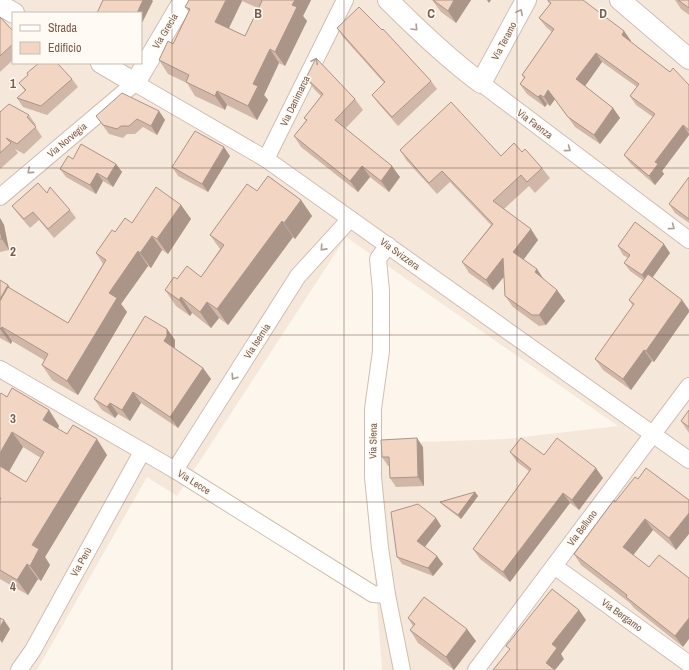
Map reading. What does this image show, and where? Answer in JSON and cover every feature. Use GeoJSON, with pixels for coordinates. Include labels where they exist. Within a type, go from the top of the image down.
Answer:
{"type":"FeatureCollection","features":[{"type":"Feature","properties":{"kind":"street","name":"Via Grecia"},"geometry":{"type":"LineString","coordinates":[[135,83],[184,0]]}},
{"type":"Feature","properties":{"kind":"street","name":"Via Danimarca"},"geometry":{"type":"LineString","coordinates":[[266,158],[345,0]]}},
{"type":"Feature","properties":{"kind":"street","name":"Via Faenza"},"geometry":{"type":"LineString","coordinates":[[388,0],[430,42],[453,62],[689,240]]}},
{"type":"Feature","properties":{"kind":"street","name":"Via Teramo"},"geometry":{"type":"LineString","coordinates":[[482,83],[526,0]]}},
{"type":"Feature","properties":{"kind":"street"},"geometry":{"type":"LineString","coordinates":[[620,0],[680,46],[689,59]]}},
{"type":"Feature","properties":{"kind":"street"},"geometry":{"type":"LineString","coordinates":[[0,5],[12,12]]}},
{"type":"Feature","properties":{"kind":"street","name":"Via Svizzera"},"geometry":{"type":"LineString","coordinates":[[103,64],[266,158],[654,433],[689,460]]}},
{"type":"Feature","properties":{"kind":"street","name":"Via Norvegia"},"geometry":{"type":"LineString","coordinates":[[0,197],[135,83]]}},
{"type":"Feature","properties":{"kind":"street","name":"Via Isernia"},"geometry":{"type":"LineString","coordinates":[[174,470],[298,276],[350,219]]}},
{"type":"Feature","properties":{"kind":"street","name":"Via Siena"},"geometry":{"type":"LineString","coordinates":[[388,245],[378,259],[382,291],[380,351],[373,409],[373,477],[380,548],[387,595],[402,670]]}},
{"type":"Feature","properties":{"kind":"street","name":"Via Lecce"},"geometry":{"type":"LineString","coordinates":[[0,369],[174,470],[373,594],[387,595]]}},
{"type":"Feature","properties":{"kind":"street","name":"Via Belluno"},"geometry":{"type":"LineString","coordinates":[[476,670],[689,386]]}},
{"type":"Feature","properties":{"kind":"street","name":"Via Perù"},"geometry":{"type":"LineString","coordinates":[[18,670],[32,650],[142,452]]}},
{"type":"Feature","properties":{"kind":"street","name":"Via Bergamo"},"geometry":{"type":"LineString","coordinates":[[554,566],[689,664]]}},
{"type":"Feature","properties":{"kind":"street","name":"Via Siena"},"geometry":{"type":"LineString","coordinates":[[396,638],[411,670]]}},
{"type":"Feature","properties":{"kind":"shaded area"},"geometry":{"type":"Polygon","coordinates":[[[0,0],[689,0],[689,670],[382,670],[365,444],[506,439],[618,426],[346,237],[177,496],[147,477],[37,670],[0,670],[0,0]]]}},
{"type":"Feature","properties":{"kind":"building"},"geometry":{"type":"Polygon","coordinates":[[[103,0],[143,0],[137,12],[97,12],[103,0]]]}},
{"type":"Feature","properties":{"kind":"building"},"geometry":{"type":"Polygon","coordinates":[[[189,0],[226,0],[215,22],[245,36],[262,1],[261,0],[295,0],[292,5],[297,7],[275,52],[270,49],[253,84],[258,86],[248,106],[217,91],[215,96],[186,82],[189,75],[159,60],[168,41],[173,44],[190,9],[185,7],[189,0]]]}},
{"type":"Feature","properties":{"kind":"building"},"geometry":{"type":"Polygon","coordinates":[[[433,0],[454,0],[448,11],[433,0]]]}},
{"type":"Feature","properties":{"kind":"building"},"geometry":{"type":"Polygon","coordinates":[[[548,0],[583,0],[624,31],[622,35],[670,72],[673,68],[689,85],[689,130],[683,125],[655,162],[658,164],[649,176],[624,155],[655,114],[630,96],[639,84],[596,53],[576,79],[613,108],[594,135],[568,117],[548,90],[544,97],[540,95],[538,97],[520,84],[525,77],[522,75],[554,29],[539,18],[551,3],[548,0]]]}},
{"type":"Feature","properties":{"kind":"building"},"geometry":{"type":"Polygon","coordinates":[[[678,0],[689,0],[689,8],[678,0]]]}},
{"type":"Feature","properties":{"kind":"building"},"geometry":{"type":"Polygon","coordinates":[[[359,7],[382,30],[383,29],[431,81],[392,117],[372,95],[385,82],[337,28],[359,7]]]}},
{"type":"Feature","properties":{"kind":"building"},"geometry":{"type":"Polygon","coordinates":[[[0,17],[12,30],[12,45],[0,56],[0,17]]]}},
{"type":"Feature","properties":{"kind":"building"},"geometry":{"type":"Polygon","coordinates":[[[316,58],[355,99],[335,120],[392,166],[381,181],[362,166],[350,181],[294,136],[307,120],[304,118],[323,94],[306,78],[316,58]]]}},
{"type":"Feature","properties":{"kind":"building"},"geometry":{"type":"Polygon","coordinates":[[[38,64],[58,64],[72,79],[41,106],[17,98],[26,90],[19,83],[28,75],[27,73],[38,64]]]}},
{"type":"Feature","properties":{"kind":"building"},"geometry":{"type":"Polygon","coordinates":[[[122,93],[159,111],[151,126],[137,119],[129,126],[121,126],[117,129],[103,125],[96,116],[122,93]]]}},
{"type":"Feature","properties":{"kind":"building"},"geometry":{"type":"Polygon","coordinates":[[[451,102],[501,156],[514,143],[522,152],[525,149],[542,168],[527,182],[521,175],[493,201],[531,229],[513,252],[537,269],[535,272],[557,290],[539,315],[532,315],[505,296],[503,258],[486,280],[462,262],[493,224],[442,171],[429,183],[400,150],[451,102]]]}},
{"type":"Feature","properties":{"kind":"building"},"geometry":{"type":"Polygon","coordinates":[[[9,104],[29,115],[27,117],[36,127],[17,144],[6,138],[11,143],[0,153],[0,112],[9,104]]]}},
{"type":"Feature","properties":{"kind":"building"},"geometry":{"type":"Polygon","coordinates":[[[195,131],[224,147],[202,184],[172,167],[195,131]]]}},
{"type":"Feature","properties":{"kind":"building"},"geometry":{"type":"Polygon","coordinates":[[[81,144],[116,164],[107,179],[97,173],[90,185],[60,169],[68,156],[73,159],[81,144]]]}},
{"type":"Feature","properties":{"kind":"building"},"geometry":{"type":"Polygon","coordinates":[[[268,176],[301,200],[284,223],[282,221],[217,309],[207,302],[200,312],[181,297],[179,300],[165,290],[174,277],[177,279],[187,266],[201,277],[224,245],[210,235],[247,184],[257,191],[268,176]]]}},
{"type":"Feature","properties":{"kind":"building"},"geometry":{"type":"Polygon","coordinates":[[[689,177],[689,219],[669,204],[689,177]]]}},
{"type":"Feature","properties":{"kind":"building"},"geometry":{"type":"Polygon","coordinates":[[[38,183],[47,193],[50,187],[70,210],[48,229],[33,212],[24,219],[12,206],[38,183]]]}},
{"type":"Feature","properties":{"kind":"building"},"geometry":{"type":"Polygon","coordinates":[[[156,187],[181,205],[157,239],[152,236],[140,253],[138,251],[109,293],[117,298],[67,381],[42,365],[48,354],[2,327],[0,329],[0,301],[8,287],[68,323],[106,260],[96,253],[112,230],[115,232],[125,218],[132,223],[156,187]]]}},
{"type":"Feature","properties":{"kind":"building"},"geometry":{"type":"Polygon","coordinates":[[[635,222],[664,244],[642,275],[624,263],[630,255],[618,246],[635,222]]]}},
{"type":"Feature","properties":{"kind":"building"},"geometry":{"type":"Polygon","coordinates":[[[648,274],[682,300],[646,351],[644,350],[623,379],[595,359],[634,304],[629,300],[648,274]]]}},
{"type":"Feature","properties":{"kind":"building"},"geometry":{"type":"Polygon","coordinates":[[[0,280],[8,285],[0,299],[0,280]]]}},
{"type":"Feature","properties":{"kind":"building"},"geometry":{"type":"Polygon","coordinates":[[[145,316],[167,329],[167,336],[164,341],[203,368],[170,417],[133,392],[122,410],[110,403],[107,407],[94,399],[145,316]]]}},
{"type":"Feature","properties":{"kind":"building"},"geometry":{"type":"Polygon","coordinates":[[[12,388],[49,410],[43,420],[67,434],[73,425],[97,439],[32,545],[39,549],[30,566],[27,564],[17,580],[0,570],[0,466],[26,482],[44,452],[12,432],[0,453],[0,394],[1,393],[7,397],[12,388]]]}},
{"type":"Feature","properties":{"kind":"building"},"geometry":{"type":"Polygon","coordinates":[[[689,410],[689,427],[681,421],[689,410]]]}},
{"type":"Feature","properties":{"kind":"building"},"geometry":{"type":"Polygon","coordinates":[[[417,438],[418,477],[390,478],[389,457],[382,457],[381,440],[417,438]]]}},
{"type":"Feature","properties":{"kind":"building"},"geometry":{"type":"Polygon","coordinates":[[[521,438],[544,455],[557,438],[596,468],[572,500],[563,493],[503,572],[473,549],[531,469],[510,452],[521,438]]]}},
{"type":"Feature","properties":{"kind":"building"},"geometry":{"type":"Polygon","coordinates":[[[646,468],[689,500],[689,513],[669,538],[645,519],[623,547],[649,567],[659,555],[689,578],[689,618],[675,636],[626,597],[627,595],[574,554],[614,500],[615,502],[635,477],[638,479],[646,468]]]}},
{"type":"Feature","properties":{"kind":"building"},"geometry":{"type":"Polygon","coordinates":[[[475,492],[458,515],[440,502],[475,492]]]}},
{"type":"Feature","properties":{"kind":"building"},"geometry":{"type":"Polygon","coordinates":[[[418,504],[436,518],[417,541],[437,556],[428,568],[397,557],[391,512],[418,504]]]}},
{"type":"Feature","properties":{"kind":"building"},"geometry":{"type":"Polygon","coordinates":[[[552,589],[579,610],[552,644],[557,648],[546,663],[555,670],[493,670],[510,649],[506,646],[552,589]]]}},
{"type":"Feature","properties":{"kind":"building"},"geometry":{"type":"Polygon","coordinates":[[[424,597],[467,629],[446,657],[410,630],[415,624],[408,618],[424,597]]]}},
{"type":"Feature","properties":{"kind":"building"},"geometry":{"type":"Polygon","coordinates":[[[0,618],[4,620],[0,627],[0,618]]]}}]}
